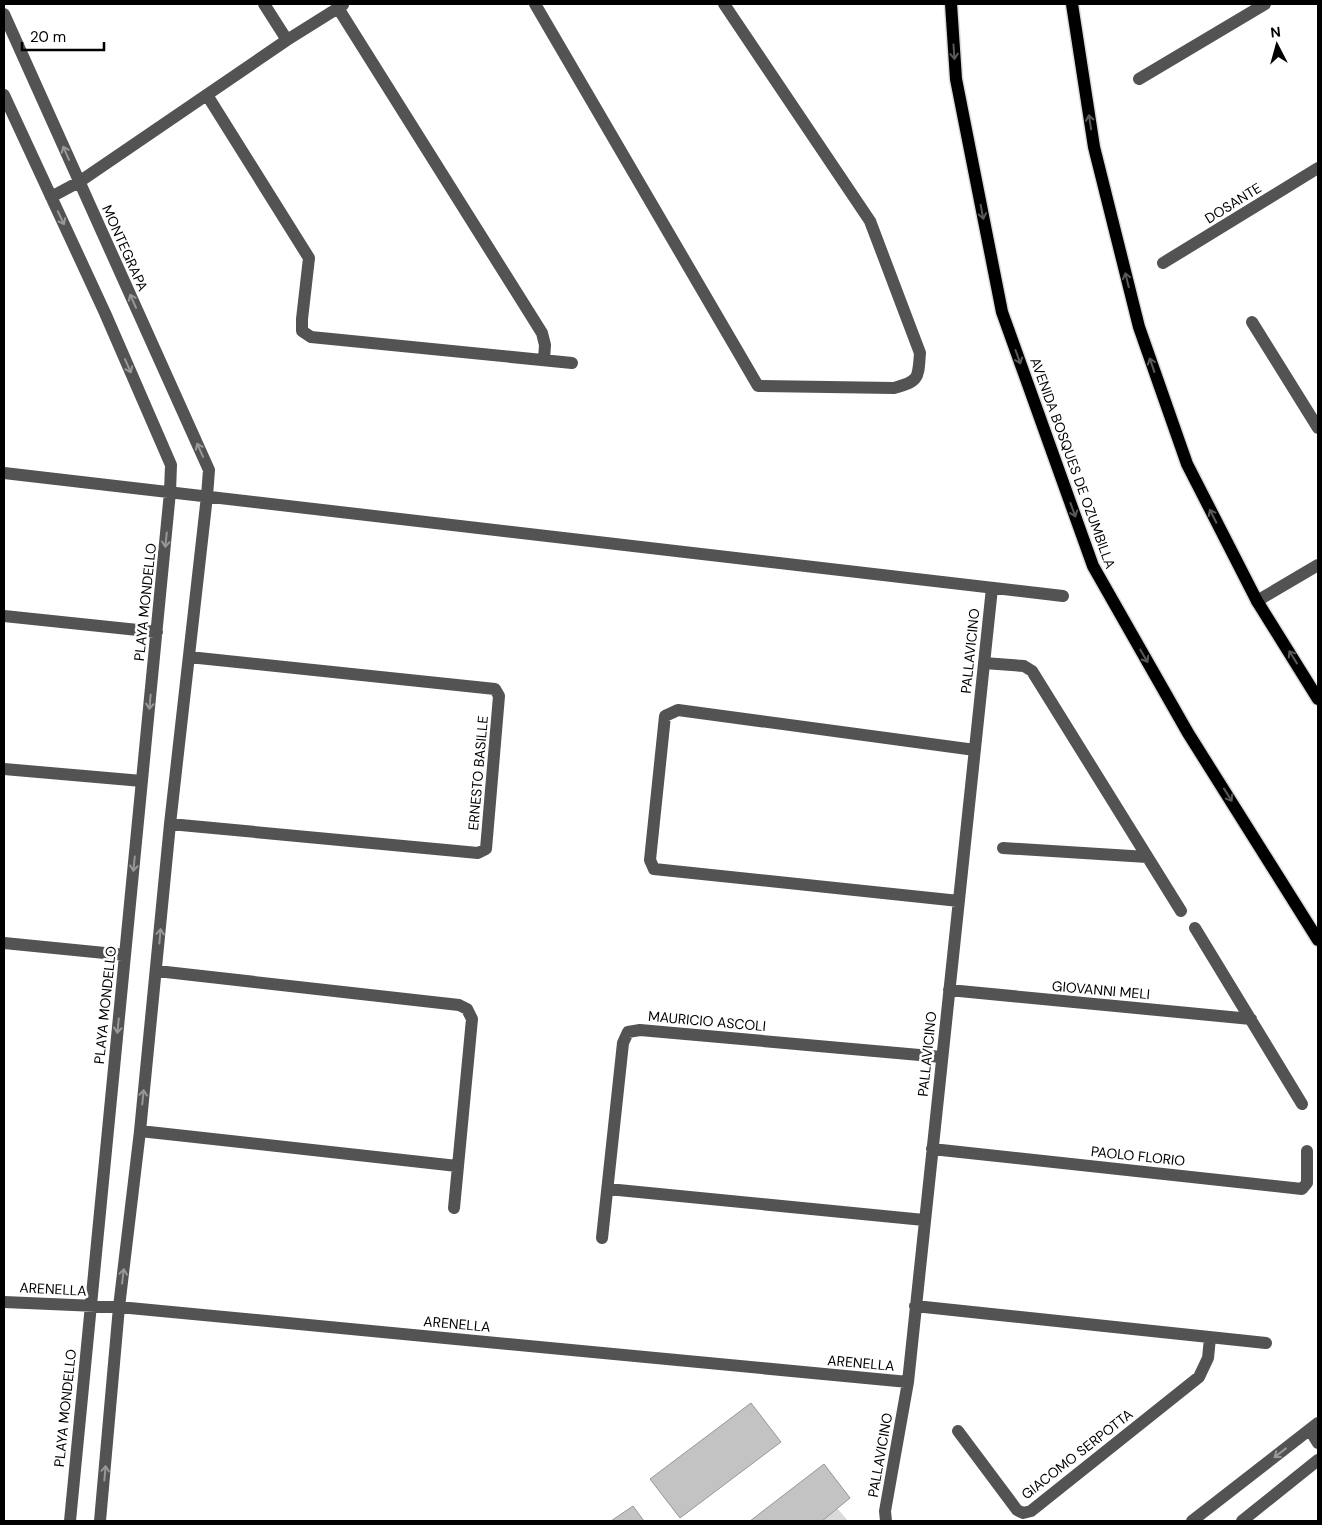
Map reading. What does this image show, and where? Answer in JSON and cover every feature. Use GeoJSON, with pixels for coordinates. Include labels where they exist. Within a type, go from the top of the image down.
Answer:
{"type":"FeatureCollection","features":[{"type":"Feature","properties":{"kind":"main road","name":"AVENIDA BOSQUES DE OZUMBILLA"},"geometry":{"type":"LineString","coordinates":[[951,4],[956,79],[1002,312],[1093,566],[1188,733],[1318,940]]}},
{"type":"Feature","properties":{"kind":"main road"},"geometry":{"type":"LineString","coordinates":[[1072,4],[1094,147],[1139,327],[1187,464],[1257,600],[1318,699]]}},
{"type":"Feature","properties":{"kind":"street"},"geometry":{"type":"LineString","coordinates":[[264,4],[287,40]]}},
{"type":"Feature","properties":{"kind":"street"},"geometry":{"type":"LineString","coordinates":[[535,4],[758,386],[894,388],[912,383],[918,374],[920,353],[870,221],[724,4]]}},
{"type":"Feature","properties":{"kind":"street"},"geometry":{"type":"LineString","coordinates":[[1139,79],[1265,4]]}},
{"type":"Feature","properties":{"kind":"street"},"geometry":{"type":"LineString","coordinates":[[51,196],[79,182],[287,40],[341,6],[542,333],[545,345],[544,360]]}},
{"type":"Feature","properties":{"kind":"street","name":"MONTEGRAPA"},"geometry":{"type":"LineString","coordinates":[[4,14],[209,470],[207,496]]}},
{"type":"Feature","properties":{"kind":"street"},"geometry":{"type":"LineString","coordinates":[[4,95],[105,313],[171,465],[170,492]]}},
{"type":"Feature","properties":{"kind":"street"},"geometry":{"type":"LineString","coordinates":[[207,95],[309,258],[302,332],[311,337],[572,363]]}},
{"type":"Feature","properties":{"kind":"street","name":"DOSANTE"},"geometry":{"type":"LineString","coordinates":[[1163,263],[1318,168]]}},
{"type":"Feature","properties":{"kind":"street"},"geometry":{"type":"LineString","coordinates":[[1252,322],[1318,428]]}},
{"type":"Feature","properties":{"kind":"street"},"geometry":{"type":"LineString","coordinates":[[4,473],[1063,596]]}},
{"type":"Feature","properties":{"kind":"street","name":"PLAYA MONDELLO"},"geometry":{"type":"LineString","coordinates":[[70,1521],[170,492]]}},
{"type":"Feature","properties":{"kind":"street"},"geometry":{"type":"LineString","coordinates":[[100,1521],[119,1307],[140,1131],[170,824],[207,496]]}},
{"type":"Feature","properties":{"kind":"street"},"geometry":{"type":"LineString","coordinates":[[1257,600],[1318,565]]}},
{"type":"Feature","properties":{"kind":"street","name":"PALLAVICINO"},"geometry":{"type":"LineString","coordinates":[[886,1521],[885,1511],[908,1382],[992,588]]}},
{"type":"Feature","properties":{"kind":"street"},"geometry":{"type":"LineString","coordinates":[[4,616],[157,632]]}},
{"type":"Feature","properties":{"kind":"street","name":"ERNESTO BASILLE"},"geometry":{"type":"LineString","coordinates":[[170,824],[478,854],[486,849],[499,696],[495,689],[189,657]]}},
{"type":"Feature","properties":{"kind":"street"},"geometry":{"type":"LineString","coordinates":[[984,662],[1024,666],[1032,671],[1181,911]]}},
{"type":"Feature","properties":{"kind":"street"},"geometry":{"type":"LineString","coordinates":[[958,902],[654,869],[650,860],[665,716],[678,710],[974,750]]}},
{"type":"Feature","properties":{"kind":"street"},"geometry":{"type":"LineString","coordinates":[[4,769],[142,781]]}},
{"type":"Feature","properties":{"kind":"street"},"geometry":{"type":"LineString","coordinates":[[1003,848],[1148,857]]}},
{"type":"Feature","properties":{"kind":"street"},"geometry":{"type":"LineString","coordinates":[[1195,928],[1302,1104]]}},
{"type":"Feature","properties":{"kind":"street"},"geometry":{"type":"LineString","coordinates":[[4,943],[125,955]]}},
{"type":"Feature","properties":{"kind":"street"},"geometry":{"type":"LineString","coordinates":[[157,971],[459,1005],[467,1009],[472,1019],[454,1208]]}},
{"type":"Feature","properties":{"kind":"street","name":"GIOVANNI MELI"},"geometry":{"type":"LineString","coordinates":[[949,990],[1251,1019]]}},
{"type":"Feature","properties":{"kind":"street","name":"MAURICIO ASCOLI"},"geometry":{"type":"LineString","coordinates":[[602,1238],[623,1043],[628,1032],[640,1030],[942,1057]]}},
{"type":"Feature","properties":{"kind":"street"},"geometry":{"type":"LineString","coordinates":[[140,1131],[457,1166]]}},
{"type":"Feature","properties":{"kind":"street","name":"PAOLO FLORIO"},"geometry":{"type":"LineString","coordinates":[[932,1149],[1302,1189],[1306,1182],[1307,1152]]}},
{"type":"Feature","properties":{"kind":"street"},"geometry":{"type":"LineString","coordinates":[[608,1189],[924,1220]]}},
{"type":"Feature","properties":{"kind":"street","name":"ARENELLA"},"geometry":{"type":"LineString","coordinates":[[4,1302],[119,1307],[908,1382]]}},
{"type":"Feature","properties":{"kind":"street"},"geometry":{"type":"LineString","coordinates":[[915,1306],[1266,1343]]}},
{"type":"Feature","properties":{"kind":"street","name":"GIACOMO SERPOTTA"},"geometry":{"type":"LineString","coordinates":[[958,1431],[1017,1510],[1023,1513],[1031,1511],[1199,1377],[1208,1358],[1210,1338]]}},
{"type":"Feature","properties":{"kind":"street"},"geometry":{"type":"LineString","coordinates":[[1192,1521],[1314,1426],[1318,1443]]}},
{"type":"Feature","properties":{"kind":"street"},"geometry":{"type":"LineString","coordinates":[[1242,1521],[1318,1460]]}},
{"type":"Feature","properties":{"kind":"shaded area"},"geometry":{"type":"Polygon","coordinates":[[[837,1508],[848,1521],[822,1521],[837,1508]]]}},
{"type":"Feature","properties":{"kind":"building"},"geometry":{"type":"Polygon","coordinates":[[[751,1403],[781,1442],[680,1518],[650,1479],[751,1403]]]}},
{"type":"Feature","properties":{"kind":"building"},"geometry":{"type":"Polygon","coordinates":[[[824,1464],[850,1498],[822,1521],[750,1521],[824,1464]]]}},
{"type":"Feature","properties":{"kind":"building"},"geometry":{"type":"Polygon","coordinates":[[[633,1506],[644,1521],[611,1521],[633,1506]]]}}]}
